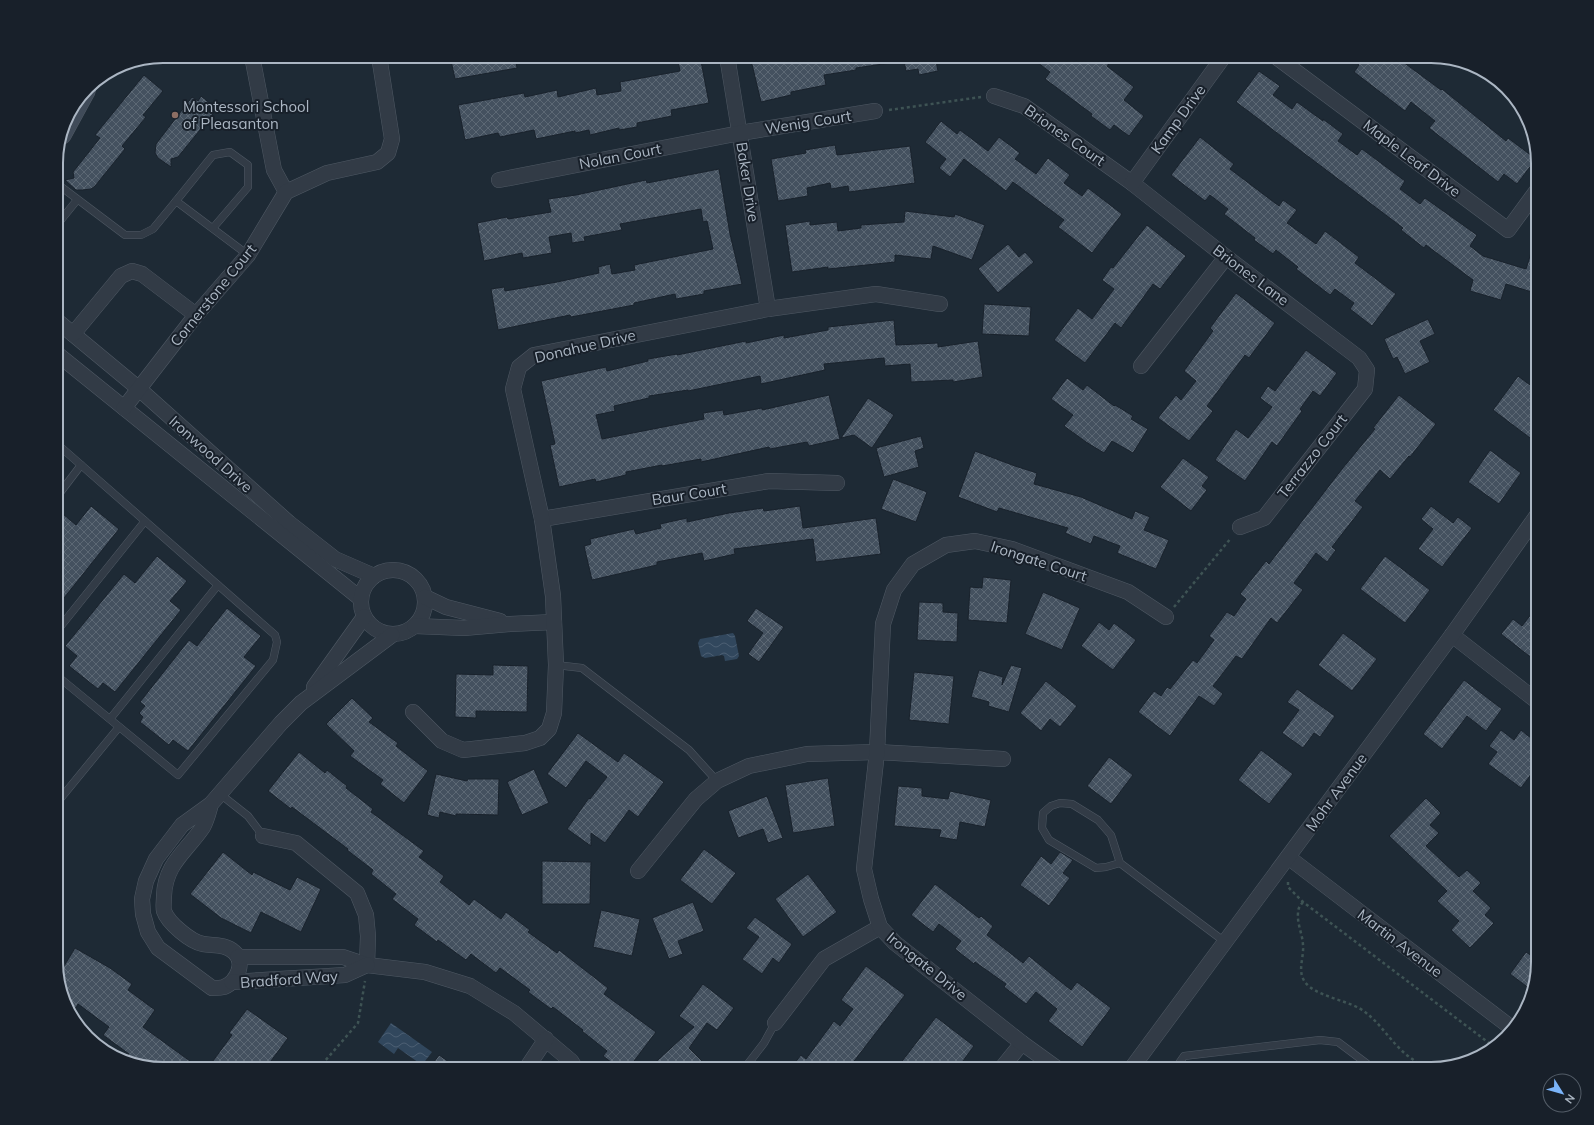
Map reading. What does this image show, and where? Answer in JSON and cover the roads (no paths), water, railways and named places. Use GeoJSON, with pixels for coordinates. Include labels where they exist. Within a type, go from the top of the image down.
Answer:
{"type":"FeatureCollection","features":[{"type":"Feature","properties":{"kind":"street"},"geometry":{"type":"LineString","coordinates":[[253,63],[274,170],[286,192],[327,173],[377,162],[388,153],[392,140],[380,63]]}},
{"type":"Feature","properties":{"kind":"street","name":"Baker Drive"},"geometry":{"type":"LineString","coordinates":[[728,63],[768,309]]}},
{"type":"Feature","properties":{"kind":"street","name":"Kamp Drive"},"geometry":{"type":"LineString","coordinates":[[1132,182],[1219,63]]}},
{"type":"Feature","properties":{"kind":"street","name":"Maple Leaf Drive"},"geometry":{"type":"LineString","coordinates":[[1284,63],[1508,230],[1531,199]]}},
{"type":"Feature","properties":{"kind":"street","name":"Briones Court"},"geometry":{"type":"LineString","coordinates":[[994,96],[1024,106],[1132,182]]}},
{"type":"Feature","properties":{"kind":"street","name":"Wenig Court"},"geometry":{"type":"LineString","coordinates":[[740,133],[875,111]]}},
{"type":"Feature","properties":{"kind":"street","name":"Nolan Court"},"geometry":{"type":"LineString","coordinates":[[499,180],[740,133]]}},
{"type":"Feature","properties":{"kind":"street","name":"Briones Lane"},"geometry":{"type":"LineString","coordinates":[[1132,182],[1226,257],[1359,358],[1367,370]]}},
{"type":"Feature","properties":{"kind":"street","name":"Cornerstone Court"},"geometry":{"type":"LineString","coordinates":[[124,408],[196,315],[248,255],[286,192]]}},
{"type":"Feature","properties":{"kind":"street"},"geometry":{"type":"LineString","coordinates":[[1141,366],[1226,257]]}},
{"type":"Feature","properties":{"kind":"street"},"geometry":{"type":"LineString","coordinates":[[73,334],[121,276],[132,272],[142,274],[196,315]]}},
{"type":"Feature","properties":{"kind":"street","name":"Donahue Drive"},"geometry":{"type":"LineString","coordinates":[[413,712],[442,741],[463,750],[525,743],[540,738],[549,729],[554,713],[556,665],[554,596],[542,519],[513,389],[519,366],[534,355],[768,309],[876,294],[940,304]]}},
{"type":"Feature","properties":{"kind":"street","name":"Ironwood Drive"},"geometry":{"type":"LineString","coordinates":[[63,326],[138,388],[289,523],[335,559],[374,576]]}},
{"type":"Feature","properties":{"kind":"street","name":"Ironwood Drive"},"geometry":{"type":"LineString","coordinates":[[63,359],[361,599]]}},
{"type":"Feature","properties":{"kind":"street","name":"Terrazzo Court"},"geometry":{"type":"LineString","coordinates":[[1240,526],[1264,518],[1365,389],[1367,370]]}},
{"type":"Feature","properties":{"kind":"street","name":"Baur Court"},"geometry":{"type":"LineString","coordinates":[[542,519],[769,481],[837,483]]}},
{"type":"Feature","properties":{"kind":"street","name":"Mohr Avenue"},"geometry":{"type":"LineString","coordinates":[[1136,1062],[1452,635],[1531,524]]}},
{"type":"Feature","properties":{"kind":"street","name":"Irongate Court"},"geometry":{"type":"LineString","coordinates":[[877,752],[883,624],[894,590],[913,564],[946,545],[975,541],[1012,549],[1128,592],[1166,617]]}},
{"type":"Feature","properties":{"kind":"street"},"geometry":{"type":"LineString","coordinates":[[390,570],[399,570],[407,573],[420,583],[426,597],[424,612],[415,626],[400,634],[392,634],[376,630],[364,617],[361,608],[363,590],[367,583],[381,572],[390,570]]}},
{"type":"Feature","properties":{"kind":"street"},"geometry":{"type":"LineString","coordinates":[[426,597],[446,607],[510,624]]}},
{"type":"Feature","properties":{"kind":"street","name":"Bradford Way"},"geometry":{"type":"LineString","coordinates":[[301,703],[364,617]]}},
{"type":"Feature","properties":{"kind":"street"},"geometry":{"type":"LineString","coordinates":[[415,626],[464,628],[554,622]]}},
{"type":"Feature","properties":{"kind":"street","name":"Bradford Way"},"geometry":{"type":"LineString","coordinates":[[216,799],[204,826],[172,866],[164,883],[164,911],[171,922],[187,936],[201,944],[216,944],[225,947],[234,951],[238,957],[238,975],[232,982],[224,987],[212,988],[158,948],[148,932],[143,914],[142,899],[146,881],[156,859],[182,825],[216,799],[280,723],[301,703],[392,634]]}},
{"type":"Feature","properties":{"kind":"street"},"geometry":{"type":"LineString","coordinates":[[1452,635],[1531,697]]}},
{"type":"Feature","properties":{"kind":"street"},"geometry":{"type":"LineString","coordinates":[[638,871],[696,799],[717,782],[749,766],[807,754],[877,752],[1003,759]]}},
{"type":"Feature","properties":{"kind":"street","name":"Irongate Drive"},"geometry":{"type":"LineString","coordinates":[[877,752],[864,869],[871,899],[880,927],[895,943],[1048,1062]]}},
{"type":"Feature","properties":{"kind":"street"},"geometry":{"type":"LineString","coordinates":[[263,836],[296,843],[357,893],[366,915],[368,936],[367,965]]}},
{"type":"Feature","properties":{"kind":"street","name":"Martin Avenue"},"geometry":{"type":"LineString","coordinates":[[1288,857],[1508,1025]]}},
{"type":"Feature","properties":{"kind":"street"},"geometry":{"type":"LineString","coordinates":[[775,1023],[824,959],[880,927]]}},
{"type":"Feature","properties":{"kind":"street","name":"Bradford Way"},"geometry":{"type":"LineString","coordinates":[[238,957],[343,957],[367,965],[425,972],[470,986],[514,1013],[572,1062]]}},
{"type":"Feature","properties":{"kind":"street","name":"Bradford Way"},"geometry":{"type":"LineString","coordinates":[[232,982],[346,975],[367,965]]}},
{"type":"Feature","properties":{"kind":"street"},"geometry":{"type":"LineString","coordinates":[[531,1062],[546,1040]]}},
{"type":"Feature","properties":{"kind":"street"},"geometry":{"type":"LineString","coordinates":[[1007,1062],[1022,1043]]}},
{"type":"Feature","properties":{"kind":"lane"},"geometry":{"type":"LineString","coordinates":[[63,189],[125,235],[141,235],[153,229],[213,155],[230,152],[248,165],[248,187],[213,228]]}},
{"type":"Feature","properties":{"kind":"lane"},"geometry":{"type":"LineString","coordinates":[[63,217],[77,200]]}},
{"type":"Feature","properties":{"kind":"lane"},"geometry":{"type":"LineString","coordinates":[[176,201],[248,255]]}},
{"type":"Feature","properties":{"kind":"lane"},"geometry":{"type":"LineString","coordinates":[[63,449],[275,635],[277,642],[273,660],[178,776],[63,681]]}},
{"type":"Feature","properties":{"kind":"lane"},"geometry":{"type":"LineString","coordinates":[[63,489],[81,465]]}},
{"type":"Feature","properties":{"kind":"lane"},"geometry":{"type":"LineString","coordinates":[[63,623],[144,521]]}},
{"type":"Feature","properties":{"kind":"lane"},"geometry":{"type":"LineString","coordinates":[[110,719],[218,585]]}},
{"type":"Feature","properties":{"kind":"lane"},"geometry":{"type":"LineString","coordinates":[[556,665],[582,668],[689,750],[717,782]]}},
{"type":"Feature","properties":{"kind":"lane"},"geometry":{"type":"LineString","coordinates":[[63,795],[118,727]]}},
{"type":"Feature","properties":{"kind":"lane"},"geometry":{"type":"LineString","coordinates":[[216,799],[248,816],[263,836]]}},
{"type":"Feature","properties":{"kind":"lane"},"geometry":{"type":"LineString","coordinates":[[1120,863],[1096,868],[1050,840],[1042,828],[1043,813],[1051,806],[1060,803],[1072,804],[1098,820],[1111,835],[1120,863],[1225,942]]}},
{"type":"Feature","properties":{"kind":"lane"},"geometry":{"type":"LineString","coordinates":[[749,1062],[764,1043],[775,1023]]}},
{"type":"Feature","properties":{"kind":"lane"},"geometry":{"type":"LineString","coordinates":[[1180,1062],[1184,1056],[1320,1040],[1338,1042],[1365,1062]]}},
{"type":"Feature","properties":{"kind":"water"},"geometry":{"type":"Polygon","coordinates":[[[733,633],[739,656],[737,659],[725,661],[724,656],[722,655],[705,658],[701,656],[698,643],[700,639],[733,633]]]}},
{"type":"Feature","properties":{"kind":"water"},"geometry":{"type":"Polygon","coordinates":[[[391,1023],[432,1052],[424,1062],[418,1062],[398,1048],[394,1054],[378,1042],[391,1023]]]}},
{"type":"Feature","properties":{"kind":"place","name":"Montessori School of Pleasanton"},"geometry":{"type":"Point","coordinates":[175,115]}}]}
